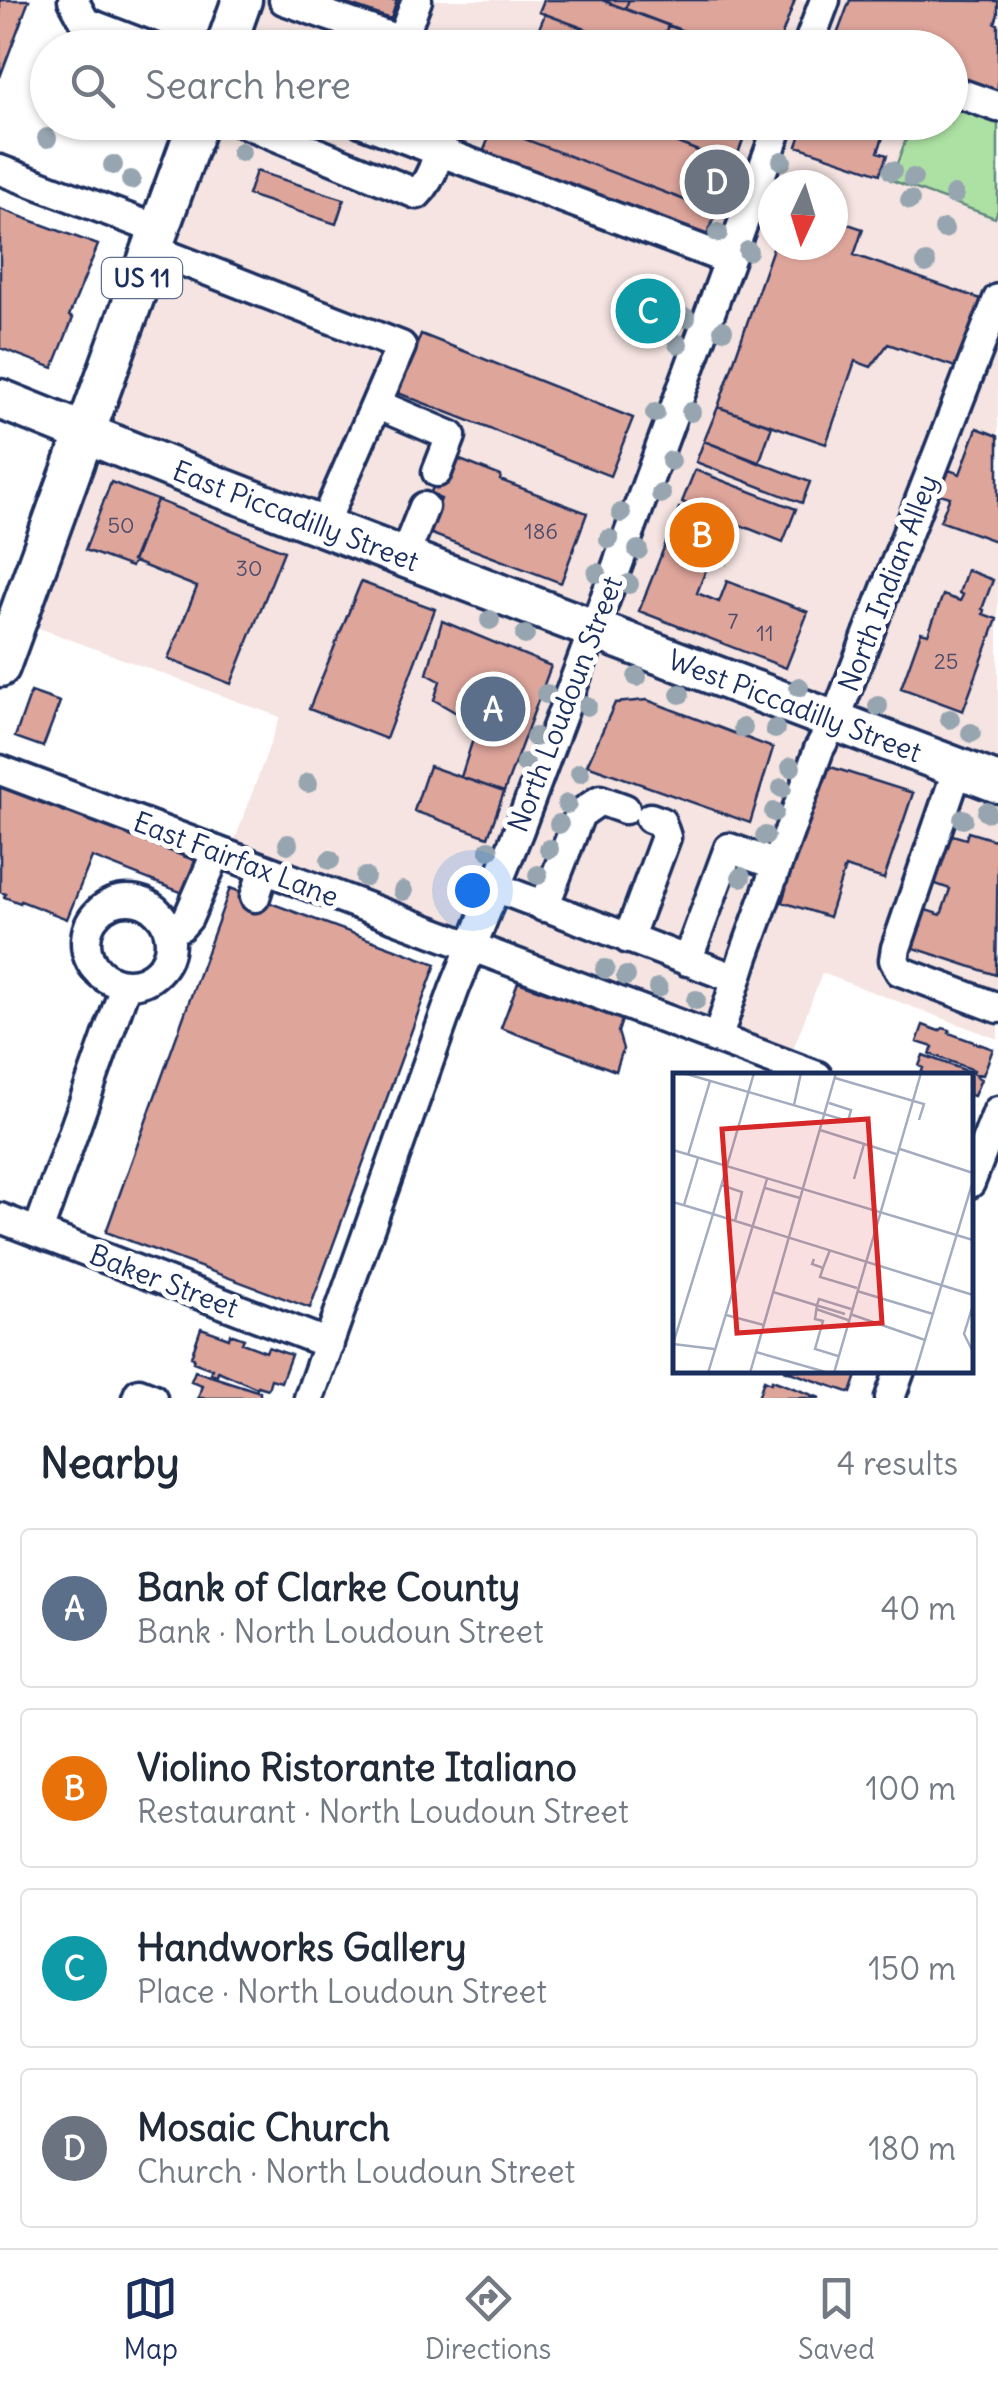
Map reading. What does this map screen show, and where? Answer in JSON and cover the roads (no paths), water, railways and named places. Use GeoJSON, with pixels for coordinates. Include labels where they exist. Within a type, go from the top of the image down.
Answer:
{"type":"FeatureCollection","features":[{"type":"Feature","properties":{"kind":"main road"},"geometry":{"type":"LineString","coordinates":[[238,30],[242,0]]}},
{"type":"Feature","properties":{"kind":"main road","name":"US 11"},"geometry":{"type":"LineString","coordinates":[[0,667],[192,140]]}},
{"type":"Feature","properties":{"kind":"main road","name":"East Piccadilly Street"},"geometry":{"type":"LineString","coordinates":[[0,398],[594,630]]}},
{"type":"Feature","properties":{"kind":"main road","name":"West Piccadilly Street"},"geometry":{"type":"LineString","coordinates":[[594,630],[998,784]]}},
{"type":"Feature","properties":{"kind":"street"},"geometry":{"type":"LineString","coordinates":[[73,0],[84,22],[105,30]]}},
{"type":"Feature","properties":{"kind":"street"},"geometry":{"type":"LineString","coordinates":[[284,0],[370,30]]}},
{"type":"Feature","properties":{"kind":"street"},"geometry":{"type":"LineString","coordinates":[[412,30],[417,0]]}},
{"type":"Feature","properties":{"kind":"street"},"geometry":{"type":"LineString","coordinates":[[819,30],[824,0]]}},
{"type":"Feature","properties":{"kind":"street"},"geometry":{"type":"LineString","coordinates":[[968,96],[998,106]]}},
{"type":"Feature","properties":{"kind":"street"},"geometry":{"type":"LineString","coordinates":[[286,140],[417,194],[439,140]]}},
{"type":"Feature","properties":{"kind":"street"},"geometry":{"type":"LineString","coordinates":[[462,140],[729,260]]}},
{"type":"Feature","properties":{"kind":"street","name":"North Loudoun Street"},"geometry":{"type":"LineString","coordinates":[[310,1398],[454,990],[594,630],[773,140]]}},
{"type":"Feature","properties":{"kind":"street"},"geometry":{"type":"LineString","coordinates":[[0,170],[401,346],[323,526]]}},
{"type":"Feature","properties":{"kind":"street","name":"North Indian Alley"},"geometry":{"type":"LineString","coordinates":[[718,1037],[819,750],[835,720],[998,299]]}},
{"type":"Feature","properties":{"kind":"street"},"geometry":{"type":"LineString","coordinates":[[376,404],[451,436],[437,472]]}},
{"type":"Feature","properties":{"kind":"street"},"geometry":{"type":"LineString","coordinates":[[404,557],[424,507]]}},
{"type":"Feature","properties":{"kind":"street"},"geometry":{"type":"LineString","coordinates":[[958,768],[894,960],[900,971],[998,1008]]}},
{"type":"Feature","properties":{"kind":"street","name":"East Fairfax Lane"},"geometry":{"type":"LineString","coordinates":[[0,770],[809,1073]]}},
{"type":"Feature","properties":{"kind":"street"},"geometry":{"type":"LineString","coordinates":[[544,907],[580,814],[600,800],[662,822],[666,836],[628,939]]}},
{"type":"Feature","properties":{"kind":"street"},"geometry":{"type":"LineString","coordinates":[[686,960],[729,848],[777,865]]}},
{"type":"Feature","properties":{"kind":"street"},"geometry":{"type":"LineString","coordinates":[[169,930],[181,926],[188,918],[216,851]]}},
{"type":"Feature","properties":{"kind":"street"},"geometry":{"type":"LineString","coordinates":[[255,898],[264,869]]}},
{"type":"Feature","properties":{"kind":"street"},"geometry":{"type":"LineString","coordinates":[[495,887],[736,979]]}},
{"type":"Feature","properties":{"kind":"street"},"geometry":{"type":"LineString","coordinates":[[114,902],[142,902],[163,918],[169,930],[168,957],[161,968],[140,983],[112,981],[99,974],[90,962],[86,934],[91,920],[114,902]]}},
{"type":"Feature","properties":{"kind":"street"},"geometry":{"type":"LineString","coordinates":[[38,1232],[126,984]]}},
{"type":"Feature","properties":{"kind":"street"},"geometry":{"type":"LineString","coordinates":[[973,1175],[998,1111]]}},
{"type":"Feature","properties":{"kind":"street","name":"Baker Street"},"geometry":{"type":"LineString","coordinates":[[0,1218],[329,1344]]}},
{"type":"Feature","properties":{"kind":"street"},"geometry":{"type":"LineString","coordinates":[[890,1398],[899,1373]]}},
{"type":"Feature","properties":{"kind":"street"},"geometry":{"type":"LineString","coordinates":[[137,1398],[139,1393],[152,1398]]}},
{"type":"Feature","properties":{"kind":"place","name":"Mosaic Church"},"geometry":{"type":"Point","coordinates":[717,182]}},
{"type":"Feature","properties":{"kind":"place","name":"Handworks Gallery"},"geometry":{"type":"Point","coordinates":[648,311]}},
{"type":"Feature","properties":{"kind":"place","name":"Violino Ristorante Italiano"},"geometry":{"type":"Point","coordinates":[702,535]}},
{"type":"Feature","properties":{"kind":"place","name":"Bank of Clarke County"},"geometry":{"type":"Point","coordinates":[493,709]}}]}
